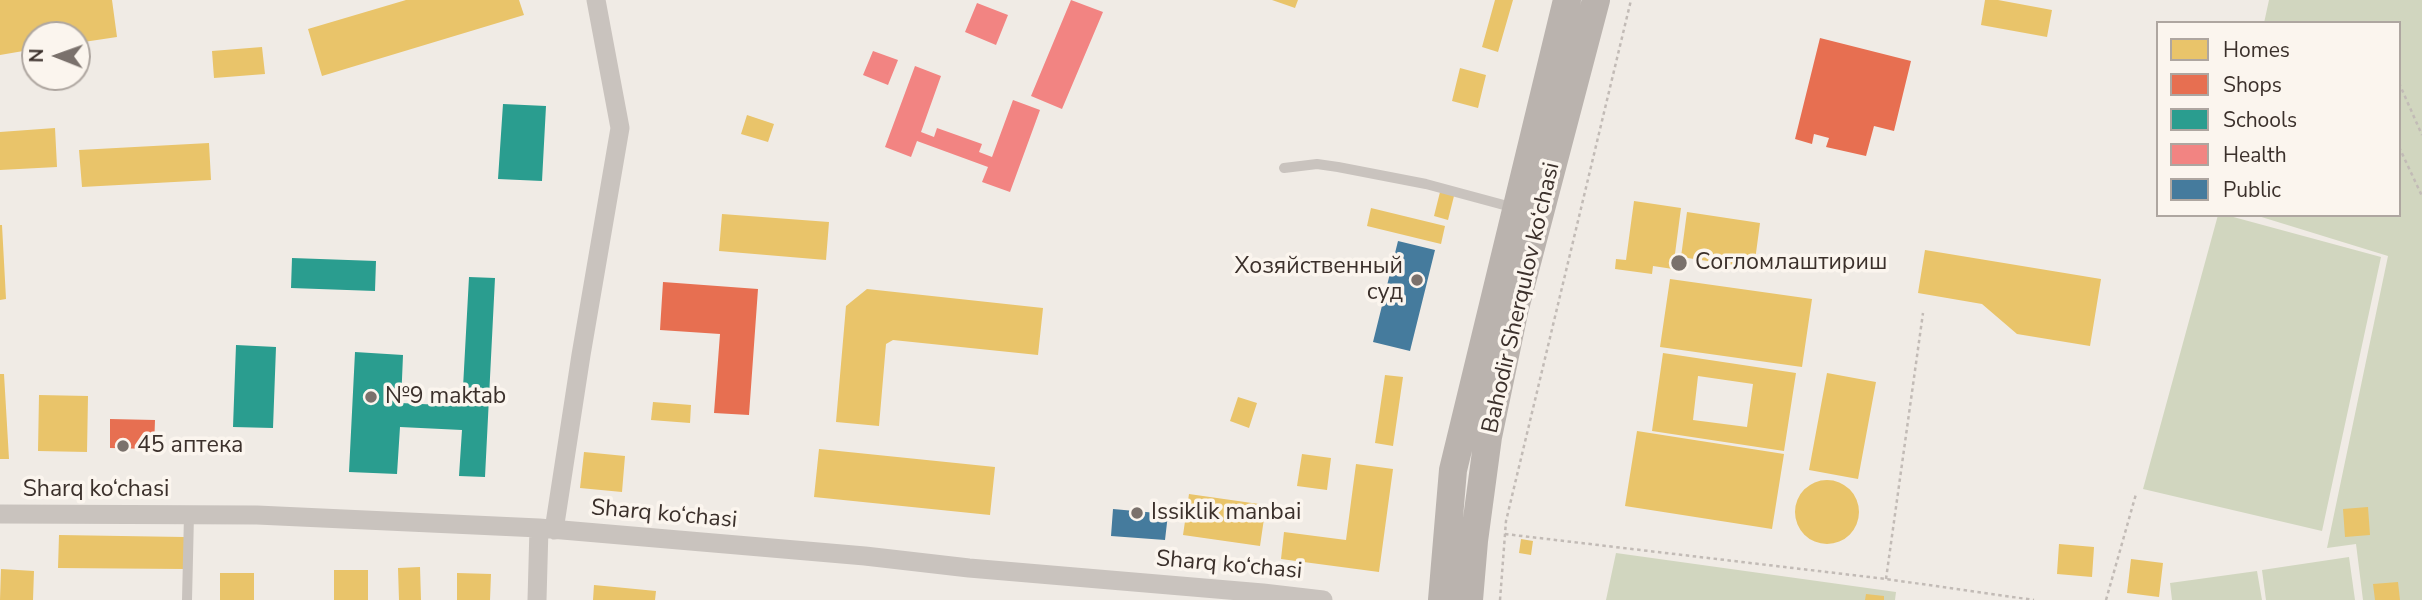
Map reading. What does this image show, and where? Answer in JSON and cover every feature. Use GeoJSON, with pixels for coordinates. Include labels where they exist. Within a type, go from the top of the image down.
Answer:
{"type":"FeatureCollection","features":[{"type":"Feature","properties":{"kind":"main road","name":"Bahodir Sherqulov ko‘chasi"},"geometry":{"type":"LineString","coordinates":[[1442,600],[1453,470],[1567,0]]}},
{"type":"Feature","properties":{"kind":"main road","name":"Bahodir Sherqulov ko‘chasi"},"geometry":{"type":"LineString","coordinates":[[1469,600],[1488,437],[1515,308],[1596,0]]}},
{"type":"Feature","properties":{"kind":"street"},"geometry":{"type":"LineString","coordinates":[[537,600],[546,529],[581,355],[620,128],[596,0]]}},
{"type":"Feature","properties":{"kind":"street","name":"Sharq ko‘chasi"},"geometry":{"type":"LineString","coordinates":[[0,514],[257,515],[546,529],[1322,600]]}},
{"type":"Feature","properties":{"kind":"lane"},"geometry":{"type":"LineString","coordinates":[[1284,169],[1317,163],[1426,184],[1516,208]]}},
{"type":"Feature","properties":{"kind":"lane"},"geometry":{"type":"LineString","coordinates":[[187,600],[189,514]]}},
{"type":"Feature","properties":{"kind":"path"},"geometry":{"type":"LineString","coordinates":[[1500,600],[1506,521],[1631,0]]}},
{"type":"Feature","properties":{"kind":"path"},"geometry":{"type":"LineString","coordinates":[[2401,88],[2422,135]]}},
{"type":"Feature","properties":{"kind":"path"},"geometry":{"type":"LineString","coordinates":[[2401,151],[2422,196]]}},
{"type":"Feature","properties":{"kind":"path"},"geometry":{"type":"LineString","coordinates":[[1886,579],[1923,313]]}},
{"type":"Feature","properties":{"kind":"path"},"geometry":{"type":"LineString","coordinates":[[2106,600],[2136,494]]}},
{"type":"Feature","properties":{"kind":"path"},"geometry":{"type":"LineString","coordinates":[[1505,534],[1886,579],[2034,600]]}},
{"type":"Feature","properties":{"kind":"green space"},"geometry":{"type":"Polygon","coordinates":[[[2269,0],[2422,0],[2422,600],[2363,600],[2356,544],[2327,548],[2388,256],[2261,217],[2401,217],[2401,21],[2264,21],[2269,0]]]}},
{"type":"Feature","properties":{"kind":"green space"},"geometry":{"type":"Polygon","coordinates":[[[2217,217],[2233,217],[2381,257],[2322,531],[2143,489],[2217,217]]]}},
{"type":"Feature","properties":{"kind":"green space"},"geometry":{"type":"Polygon","coordinates":[[[1616,553],[1896,592],[1895,600],[1606,600],[1616,553]]]}},
{"type":"Feature","properties":{"kind":"green space"},"geometry":{"type":"Polygon","coordinates":[[[2349,557],[2355,600],[2266,600],[2262,570],[2349,557]]]}},
{"type":"Feature","properties":{"kind":"green space"},"geometry":{"type":"Polygon","coordinates":[[[2257,571],[2262,600],[2172,600],[2170,583],[2257,571]]]}},
{"type":"Feature","properties":{"kind":"building: Homes"},"geometry":{"type":"Polygon","coordinates":[[[0,0],[112,0],[117,37],[91,41],[91,21],[21,21],[21,51],[0,55],[0,0]]]}},
{"type":"Feature","properties":{"kind":"building: Homes"},"geometry":{"type":"Polygon","coordinates":[[[406,0],[519,0],[524,15],[322,76],[308,29],[406,0]]]}},
{"type":"Feature","properties":{"kind":"building: Homes"},"geometry":{"type":"Polygon","coordinates":[[[1272,0],[1298,0],[1295,8],[1272,0]]]}},
{"type":"Feature","properties":{"kind":"building: Homes"},"geometry":{"type":"Polygon","coordinates":[[[1495,0],[1513,0],[1498,52],[1482,47],[1495,0]]]}},
{"type":"Feature","properties":{"kind":"building: Homes"},"geometry":{"type":"Polygon","coordinates":[[[1985,0],[2052,10],[2047,37],[1981,25],[1985,0]]]}},
{"type":"Feature","properties":{"kind":"building: Homes"},"geometry":{"type":"Polygon","coordinates":[[[262,47],[265,74],[214,78],[212,51],[262,47]]]}},
{"type":"Feature","properties":{"kind":"building: Homes"},"geometry":{"type":"Polygon","coordinates":[[[1460,68],[1486,75],[1478,108],[1452,101],[1460,68]]]}},
{"type":"Feature","properties":{"kind":"building: Homes"},"geometry":{"type":"Polygon","coordinates":[[[747,115],[774,124],[768,142],[741,134],[747,115]]]}},
{"type":"Feature","properties":{"kind":"building: Homes"},"geometry":{"type":"Polygon","coordinates":[[[55,128],[57,167],[0,170],[0,132],[55,128]]]}},
{"type":"Feature","properties":{"kind":"building: Homes"},"geometry":{"type":"Polygon","coordinates":[[[209,143],[211,180],[82,187],[79,150],[209,143]]]}},
{"type":"Feature","properties":{"kind":"building: Homes"},"geometry":{"type":"Polygon","coordinates":[[[1440,192],[1454,196],[1448,220],[1434,216],[1440,192]]]}},
{"type":"Feature","properties":{"kind":"building: Homes"},"geometry":{"type":"Polygon","coordinates":[[[1634,201],[1681,208],[1673,269],[1653,266],[1652,274],[1615,269],[1616,259],[1626,260],[1634,201]]]}},
{"type":"Feature","properties":{"kind":"building: Homes"},"geometry":{"type":"Polygon","coordinates":[[[1371,208],[1445,226],[1441,244],[1367,226],[1371,208]]]}},
{"type":"Feature","properties":{"kind":"building: Homes"},"geometry":{"type":"Polygon","coordinates":[[[1687,212],[1760,223],[1754,268],[1681,257],[1687,212]]]}},
{"type":"Feature","properties":{"kind":"building: Homes"},"geometry":{"type":"Polygon","coordinates":[[[722,214],[829,222],[826,260],[719,251],[722,214]]]}},
{"type":"Feature","properties":{"kind":"building: Homes"},"geometry":{"type":"Polygon","coordinates":[[[0,225],[6,299],[0,300],[0,225]]]}},
{"type":"Feature","properties":{"kind":"building: Homes"},"geometry":{"type":"Polygon","coordinates":[[[1925,250],[2101,279],[2090,346],[2017,334],[1982,304],[1918,293],[1925,250]]]}},
{"type":"Feature","properties":{"kind":"building: Homes"},"geometry":{"type":"Polygon","coordinates":[[[1670,279],[1812,299],[1802,367],[1660,347],[1670,279]]]}},
{"type":"Feature","properties":{"kind":"building: Homes"},"geometry":{"type":"Polygon","coordinates":[[[867,289],[1043,308],[1038,355],[893,340],[886,344],[879,426],[836,422],[846,306],[867,289]]]}},
{"type":"Feature","properties":{"kind":"building: Homes"},"geometry":{"type":"Polygon","coordinates":[[[1663,353],[1796,373],[1784,451],[1652,431],[1663,353]],[[1698,376],[1693,420],[1747,427],[1753,384],[1698,376]]]}},
{"type":"Feature","properties":{"kind":"building: Homes"},"geometry":{"type":"Polygon","coordinates":[[[1827,373],[1876,382],[1858,479],[1809,470],[1827,373]]]}},
{"type":"Feature","properties":{"kind":"building: Homes"},"geometry":{"type":"Polygon","coordinates":[[[0,374],[4,374],[9,459],[0,459],[0,374]]]}},
{"type":"Feature","properties":{"kind":"building: Homes"},"geometry":{"type":"Polygon","coordinates":[[[1385,375],[1403,377],[1393,446],[1375,443],[1385,375]]]}},
{"type":"Feature","properties":{"kind":"building: Homes"},"geometry":{"type":"Polygon","coordinates":[[[39,395],[88,396],[87,452],[38,451],[39,395]]]}},
{"type":"Feature","properties":{"kind":"building: Homes"},"geometry":{"type":"Polygon","coordinates":[[[1238,397],[1257,403],[1249,428],[1230,421],[1238,397]]]}},
{"type":"Feature","properties":{"kind":"building: Homes"},"geometry":{"type":"Polygon","coordinates":[[[653,402],[691,405],[690,423],[651,420],[653,402]]]}},
{"type":"Feature","properties":{"kind":"building: Homes"},"geometry":{"type":"Polygon","coordinates":[[[1637,431],[1784,454],[1772,529],[1625,506],[1637,431]]]}},
{"type":"Feature","properties":{"kind":"building: Homes"},"geometry":{"type":"Polygon","coordinates":[[[819,449],[995,467],[990,515],[814,497],[819,449]]]}},
{"type":"Feature","properties":{"kind":"building: Homes"},"geometry":{"type":"Polygon","coordinates":[[[584,452],[625,456],[622,492],[580,488],[584,452]]]}},
{"type":"Feature","properties":{"kind":"building: Homes"},"geometry":{"type":"Polygon","coordinates":[[[1302,454],[1331,458],[1327,490],[1297,486],[1302,454]]]}},
{"type":"Feature","properties":{"kind":"building: Homes"},"geometry":{"type":"Polygon","coordinates":[[[1356,464],[1393,469],[1379,572],[1281,559],[1284,532],[1346,540],[1356,464]]]}},
{"type":"Feature","properties":{"kind":"building: Homes"},"geometry":{"type":"Polygon","coordinates":[[[1821,480],[1833,480],[1850,489],[1857,500],[1857,524],[1850,535],[1833,544],[1821,544],[1809,539],[1800,530],[1795,518],[1795,506],[1800,494],[1809,485],[1821,480]]]}},
{"type":"Feature","properties":{"kind":"building: Homes"},"geometry":{"type":"Polygon","coordinates":[[[1189,494],[1266,505],[1260,546],[1183,535],[1189,494]]]}},
{"type":"Feature","properties":{"kind":"building: Homes"},"geometry":{"type":"Polygon","coordinates":[[[2368,507],[2370,535],[2345,537],[2343,509],[2368,507]]]}},
{"type":"Feature","properties":{"kind":"building: Homes"},"geometry":{"type":"Polygon","coordinates":[[[59,535],[184,537],[184,569],[58,568],[59,535]]]}},
{"type":"Feature","properties":{"kind":"building: Homes"},"geometry":{"type":"Polygon","coordinates":[[[1521,539],[1533,541],[1531,555],[1519,553],[1521,539]]]}},
{"type":"Feature","properties":{"kind":"building: Homes"},"geometry":{"type":"Polygon","coordinates":[[[2059,544],[2094,547],[2092,577],[2057,574],[2059,544]]]}},
{"type":"Feature","properties":{"kind":"building: Homes"},"geometry":{"type":"Polygon","coordinates":[[[2131,559],[2163,563],[2159,597],[2127,593],[2131,559]]]}},
{"type":"Feature","properties":{"kind":"building: Homes"},"geometry":{"type":"Polygon","coordinates":[[[420,567],[421,600],[399,600],[398,568],[420,567]]]}},
{"type":"Feature","properties":{"kind":"building: Homes"},"geometry":{"type":"Polygon","coordinates":[[[1,569],[34,571],[33,600],[0,600],[1,569]]]}},
{"type":"Feature","properties":{"kind":"building: Homes"},"geometry":{"type":"Polygon","coordinates":[[[334,570],[368,570],[368,600],[334,600],[334,570]]]}},
{"type":"Feature","properties":{"kind":"building: Homes"},"geometry":{"type":"Polygon","coordinates":[[[220,573],[254,573],[254,600],[220,600],[220,573]]]}},
{"type":"Feature","properties":{"kind":"building: Homes"},"geometry":{"type":"Polygon","coordinates":[[[457,573],[491,574],[490,600],[457,600],[457,573]]]}},
{"type":"Feature","properties":{"kind":"building: Homes"},"geometry":{"type":"Polygon","coordinates":[[[2398,582],[2400,600],[2375,600],[2373,584],[2398,582]]]}},
{"type":"Feature","properties":{"kind":"building: Homes"},"geometry":{"type":"Polygon","coordinates":[[[594,585],[656,591],[655,600],[593,600],[594,585]]]}},
{"type":"Feature","properties":{"kind":"building: Homes"},"geometry":{"type":"Polygon","coordinates":[[[1866,594],[1884,596],[1884,600],[1865,600],[1866,594]]]}},
{"type":"Feature","properties":{"kind":"building: Shops"},"geometry":{"type":"Polygon","coordinates":[[[1820,38],[1911,61],[1894,131],[1874,126],[1866,156],[1826,147],[1829,138],[1814,134],[1812,144],[1795,139],[1820,38]]]}},
{"type":"Feature","properties":{"kind":"building: Shops"},"geometry":{"type":"Polygon","coordinates":[[[663,282],[758,289],[749,415],[714,413],[720,334],[660,330],[663,282]]]}},
{"type":"Feature","properties":{"kind":"building: Shops"},"geometry":{"type":"Polygon","coordinates":[[[110,419],[155,420],[154,449],[110,448],[110,419]]]}},
{"type":"Feature","properties":{"kind":"building: Schools"},"geometry":{"type":"Polygon","coordinates":[[[503,104],[546,106],[542,181],[498,179],[503,104]]]}},
{"type":"Feature","properties":{"kind":"building: Schools"},"geometry":{"type":"Polygon","coordinates":[[[292,258],[376,261],[375,291],[291,288],[292,258]]]}},
{"type":"Feature","properties":{"kind":"building: Schools"},"geometry":{"type":"Polygon","coordinates":[[[469,277],[495,278],[485,477],[459,476],[462,430],[400,427],[397,474],[349,472],[355,352],[403,355],[401,403],[462,406],[469,277]]]}},
{"type":"Feature","properties":{"kind":"building: Schools"},"geometry":{"type":"Polygon","coordinates":[[[236,345],[276,347],[273,428],[233,427],[236,345]]]}},
{"type":"Feature","properties":{"kind":"building: Health"},"geometry":{"type":"Polygon","coordinates":[[[1071,0],[1103,12],[1062,109],[1031,96],[1071,0]]]}},
{"type":"Feature","properties":{"kind":"building: Health"},"geometry":{"type":"Polygon","coordinates":[[[977,3],[1008,15],[996,45],[965,32],[977,3]]]}},
{"type":"Feature","properties":{"kind":"building: Health"},"geometry":{"type":"Polygon","coordinates":[[[873,51],[898,60],[888,85],[863,75],[873,51]]]}},
{"type":"Feature","properties":{"kind":"building: Health"},"geometry":{"type":"Polygon","coordinates":[[[915,66],[941,76],[921,132],[934,137],[937,128],[982,144],[979,152],[992,157],[1013,100],[1040,110],[1010,192],[982,182],[988,167],[917,141],[911,157],[885,147],[915,66]]]}},
{"type":"Feature","properties":{"kind":"building: Public"},"geometry":{"type":"Polygon","coordinates":[[[1398,241],[1435,250],[1410,351],[1373,342],[1398,241]]]}},
{"type":"Feature","properties":{"kind":"building: Public"},"geometry":{"type":"Polygon","coordinates":[[[1113,509],[1168,514],[1165,540],[1111,536],[1113,509]]]}},
{"type":"Feature","properties":{"kind":"place","name":"Согломлаштириш"},"geometry":{"type":"Point","coordinates":[1679,263]}},
{"type":"Feature","properties":{"kind":"place","name":"Хозяйственный суд"},"geometry":{"type":"Point","coordinates":[1417,280]}},
{"type":"Feature","properties":{"kind":"place","name":"№9 maktab"},"geometry":{"type":"Point","coordinates":[371,397]}},
{"type":"Feature","properties":{"kind":"place","name":"45 аптека"},"geometry":{"type":"Point","coordinates":[123,446]}},
{"type":"Feature","properties":{"kind":"place","name":"Issiklik manbai"},"geometry":{"type":"Point","coordinates":[1137,513]}}]}
